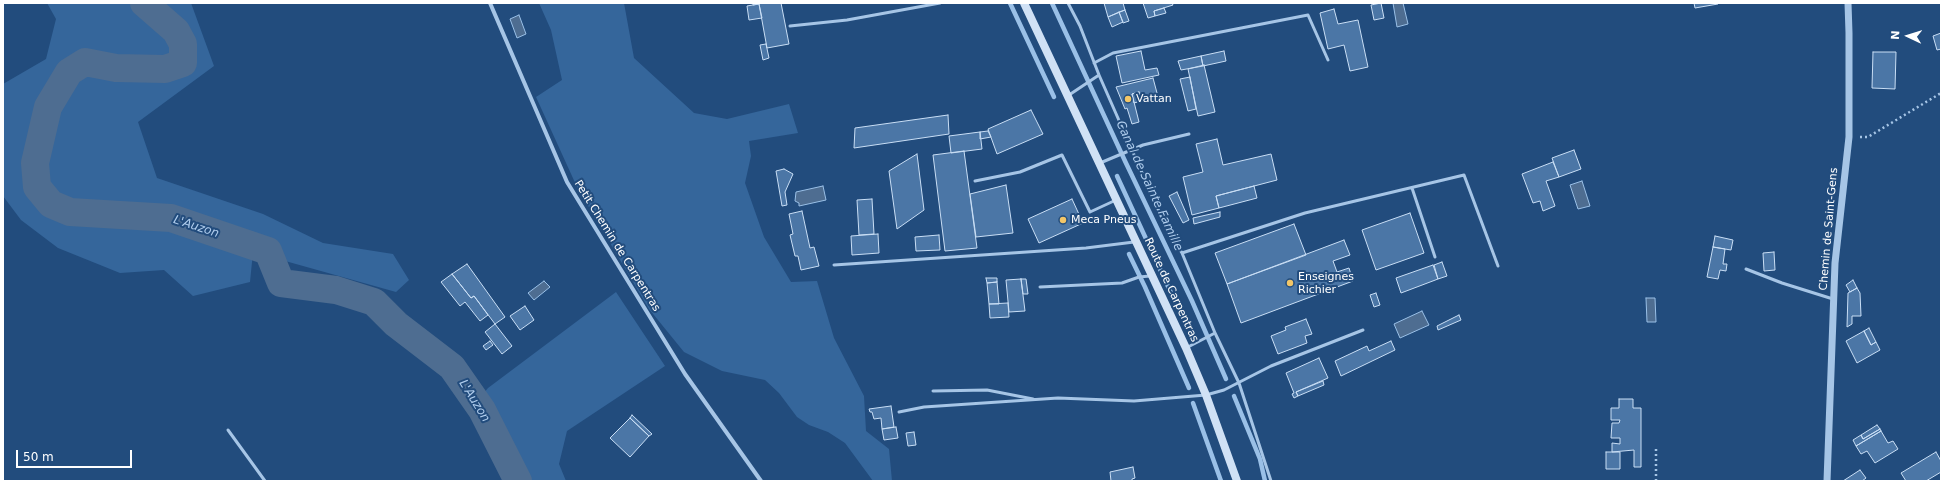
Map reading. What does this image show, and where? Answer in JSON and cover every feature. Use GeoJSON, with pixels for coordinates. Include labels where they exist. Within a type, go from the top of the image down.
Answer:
{"type":"FeatureCollection","features":[{"type":"Feature","properties":{"kind":"main road","name":"Route de Carpentras"},"geometry":{"type":"LineString","coordinates":[[1024,3],[1186,348],[1206,395],[1237,481]]}},
{"type":"Feature","properties":{"kind":"street","name":"Petit Chemin de Carpentras"},"geometry":{"type":"LineString","coordinates":[[490,3],[567,182],[685,374],[761,481]]}},
{"type":"Feature","properties":{"kind":"street","name":"Chemin de Saint-Gens"},"geometry":{"type":"LineString","coordinates":[[1827,481],[1834,263],[1849,137],[1848,3]]}},
{"type":"Feature","properties":{"kind":"lane"},"geometry":{"type":"LineString","coordinates":[[790,26],[846,20],[940,3]]}},
{"type":"Feature","properties":{"kind":"lane"},"geometry":{"type":"LineString","coordinates":[[1068,3],[1080,26],[1098,75],[1130,150],[1165,225],[1182,253],[1215,333],[1239,383],[1271,481]]}},
{"type":"Feature","properties":{"kind":"lane"},"geometry":{"type":"LineString","coordinates":[[1094,63],[1113,53],[1308,15],[1328,60]]}},
{"type":"Feature","properties":{"kind":"lane"},"geometry":{"type":"LineString","coordinates":[[1068,96],[1098,75]]}},
{"type":"Feature","properties":{"kind":"lane"},"geometry":{"type":"LineString","coordinates":[[1099,163],[1142,145],[1189,134]]}},
{"type":"Feature","properties":{"kind":"lane"},"geometry":{"type":"LineString","coordinates":[[975,181],[1020,172],[1062,155],[1090,212],[1116,200]]}},
{"type":"Feature","properties":{"kind":"lane"},"geometry":{"type":"LineString","coordinates":[[1182,253],[1305,213],[1464,175],[1498,266]]}},
{"type":"Feature","properties":{"kind":"lane"},"geometry":{"type":"LineString","coordinates":[[1412,188],[1435,257]]}},
{"type":"Feature","properties":{"kind":"lane"},"geometry":{"type":"LineString","coordinates":[[834,265],[1086,248],[1136,242]]}},
{"type":"Feature","properties":{"kind":"lane"},"geometry":{"type":"LineString","coordinates":[[1746,268],[1782,283],[1834,299]]}},
{"type":"Feature","properties":{"kind":"lane"},"geometry":{"type":"LineString","coordinates":[[1040,287],[1122,283],[1139,277],[1152,275]]}},
{"type":"Feature","properties":{"kind":"lane"},"geometry":{"type":"LineString","coordinates":[[899,412],[924,407],[1058,398],[1134,401],[1206,395],[1224,390],[1271,366],[1363,330]]}},
{"type":"Feature","properties":{"kind":"lane"},"geometry":{"type":"LineString","coordinates":[[1186,348],[1215,333]]}},
{"type":"Feature","properties":{"kind":"lane"},"geometry":{"type":"LineString","coordinates":[[933,391],[987,390],[1037,400]]}},
{"type":"Feature","properties":{"kind":"lane"},"geometry":{"type":"LineString","coordinates":[[228,430],[264,481]]}},
{"type":"Feature","properties":{"kind":"path"},"geometry":{"type":"LineString","coordinates":[[1849,137],[1868,137],[1941,93]]}},
{"type":"Feature","properties":{"kind":"path"},"geometry":{"type":"LineString","coordinates":[[1656,447],[1656,481]]}},
{"type":"Feature","properties":{"kind":"shaded area"},"geometry":{"type":"Polygon","coordinates":[[[47,3],[191,3],[214,66],[138,122],[157,178],[263,214],[323,243],[393,254],[409,280],[396,292],[253,252],[250,282],[193,296],[164,270],[120,273],[58,248],[21,220],[3,196],[3,84],[46,59],[56,19],[47,3]]]}},
{"type":"Feature","properties":{"kind":"shaded area"},"geometry":{"type":"Polygon","coordinates":[[[539,3],[624,3],[634,58],[694,113],[727,119],[789,104],[798,133],[749,141],[751,156],[745,183],[764,237],[791,282],[817,281],[834,338],[864,396],[866,431],[889,449],[892,481],[873,481],[845,443],[828,432],[809,425],[797,417],[779,393],[765,380],[722,371],[684,352],[649,309],[577,187],[536,97],[562,80],[551,30],[539,3]]]}},
{"type":"Feature","properties":{"kind":"shaded area"},"geometry":{"type":"Polygon","coordinates":[[[1393,3],[1403,3],[1408,24],[1397,27],[1393,3]]]}},
{"type":"Feature","properties":{"kind":"shaded area"},"geometry":{"type":"Polygon","coordinates":[[[519,15],[526,34],[517,38],[510,19],[519,15]]]}},
{"type":"Feature","properties":{"kind":"shaded area"},"geometry":{"type":"Polygon","coordinates":[[[1582,181],[1590,206],[1578,209],[1570,185],[1582,181]]]}},
{"type":"Feature","properties":{"kind":"shaded area"},"geometry":{"type":"Polygon","coordinates":[[[823,186],[826,200],[799,206],[799,203],[795,201],[796,192],[823,186]]]}},
{"type":"Feature","properties":{"kind":"shaded area"},"geometry":{"type":"Polygon","coordinates":[[[544,281],[550,287],[534,300],[528,293],[544,281]]]}},
{"type":"Feature","properties":{"kind":"shaded area"},"geometry":{"type":"Polygon","coordinates":[[[616,292],[665,366],[567,431],[559,464],[566,481],[525,481],[485,408],[478,400],[488,388],[616,292]]]}},
{"type":"Feature","properties":{"kind":"shaded area"},"geometry":{"type":"Polygon","coordinates":[[[1646,298],[1655,298],[1656,322],[1647,322],[1646,298]]]}},
{"type":"Feature","properties":{"kind":"shaded area"},"geometry":{"type":"Polygon","coordinates":[[[1422,311],[1429,325],[1400,338],[1394,324],[1422,311]]]}},
{"type":"Feature","properties":{"kind":"building"},"geometry":{"type":"Polygon","coordinates":[[[753,3],[781,3],[789,44],[767,48],[759,4],[753,5],[753,3]]]}},
{"type":"Feature","properties":{"kind":"building"},"geometry":{"type":"Polygon","coordinates":[[[1104,3],[1123,3],[1125,10],[1108,17],[1104,3]]]}},
{"type":"Feature","properties":{"kind":"building"},"geometry":{"type":"Polygon","coordinates":[[[1143,3],[1172,3],[1173,5],[1154,11],[1155,16],[1148,18],[1143,3]]]}},
{"type":"Feature","properties":{"kind":"building"},"geometry":{"type":"Polygon","coordinates":[[[1381,3],[1384,18],[1374,20],[1371,5],[1381,3]]]}},
{"type":"Feature","properties":{"kind":"building"},"geometry":{"type":"Polygon","coordinates":[[[1694,3],[1718,3],[1718,4],[1695,8],[1694,3]]]}},
{"type":"Feature","properties":{"kind":"building"},"geometry":{"type":"Polygon","coordinates":[[[759,4],[762,18],[749,20],[747,6],[759,4]]]}},
{"type":"Feature","properties":{"kind":"building"},"geometry":{"type":"Polygon","coordinates":[[[1164,8],[1166,13],[1155,16],[1154,11],[1164,8]]]}},
{"type":"Feature","properties":{"kind":"building"},"geometry":{"type":"Polygon","coordinates":[[[1334,9],[1338,24],[1358,20],[1368,67],[1350,71],[1344,45],[1328,49],[1320,13],[1334,9]]]}},
{"type":"Feature","properties":{"kind":"building"},"geometry":{"type":"Polygon","coordinates":[[[1125,10],[1129,21],[1123,23],[1119,12],[1125,10]]]}},
{"type":"Feature","properties":{"kind":"building"},"geometry":{"type":"Polygon","coordinates":[[[1119,12],[1123,22],[1112,27],[1108,17],[1119,12]]]}},
{"type":"Feature","properties":{"kind":"building"},"geometry":{"type":"Polygon","coordinates":[[[1941,33],[1941,49],[1937,50],[1933,36],[1941,33]]]}},
{"type":"Feature","properties":{"kind":"building"},"geometry":{"type":"Polygon","coordinates":[[[766,44],[769,58],[763,60],[760,45],[766,44]]]}},
{"type":"Feature","properties":{"kind":"building"},"geometry":{"type":"Polygon","coordinates":[[[1141,51],[1145,70],[1157,68],[1159,75],[1122,83],[1116,56],[1141,51]]]}},
{"type":"Feature","properties":{"kind":"building"},"geometry":{"type":"Polygon","coordinates":[[[1224,51],[1226,61],[1203,66],[1201,56],[1224,51]]]}},
{"type":"Feature","properties":{"kind":"building"},"geometry":{"type":"Polygon","coordinates":[[[1873,52],[1896,52],[1895,89],[1872,88],[1873,52]]]}},
{"type":"Feature","properties":{"kind":"building"},"geometry":{"type":"Polygon","coordinates":[[[1201,56],[1203,66],[1181,70],[1178,61],[1201,56]]]}},
{"type":"Feature","properties":{"kind":"building"},"geometry":{"type":"Polygon","coordinates":[[[1204,65],[1215,112],[1198,116],[1188,69],[1204,65]]]}},
{"type":"Feature","properties":{"kind":"building"},"geometry":{"type":"Polygon","coordinates":[[[1190,77],[1196,109],[1188,111],[1180,79],[1190,77]]]}},
{"type":"Feature","properties":{"kind":"building"},"geometry":{"type":"Polygon","coordinates":[[[1153,78],[1157,93],[1140,98],[1139,92],[1132,94],[1139,122],[1132,124],[1127,108],[1125,109],[1116,87],[1153,78]]]}},
{"type":"Feature","properties":{"kind":"building"},"geometry":{"type":"Polygon","coordinates":[[[1139,92],[1141,101],[1134,103],[1132,94],[1139,92]]]}},
{"type":"Feature","properties":{"kind":"building"},"geometry":{"type":"Polygon","coordinates":[[[1031,110],[1043,134],[997,154],[988,129],[1031,110]]]}},
{"type":"Feature","properties":{"kind":"building"},"geometry":{"type":"Polygon","coordinates":[[[948,115],[949,134],[854,148],[855,128],[948,115]]]}},
{"type":"Feature","properties":{"kind":"building"},"geometry":{"type":"Polygon","coordinates":[[[988,131],[991,137],[980,139],[980,132],[988,131]]]}},
{"type":"Feature","properties":{"kind":"building"},"geometry":{"type":"Polygon","coordinates":[[[980,132],[982,149],[951,153],[949,136],[980,132]]]}},
{"type":"Feature","properties":{"kind":"building"},"geometry":{"type":"Polygon","coordinates":[[[1217,139],[1223,165],[1271,154],[1277,180],[1216,196],[1219,208],[1192,215],[1183,177],[1203,172],[1196,144],[1217,139]]]}},
{"type":"Feature","properties":{"kind":"building"},"geometry":{"type":"Polygon","coordinates":[[[1574,150],[1581,169],[1559,177],[1552,158],[1574,150]]]}},
{"type":"Feature","properties":{"kind":"building"},"geometry":{"type":"Polygon","coordinates":[[[964,151],[977,248],[945,251],[933,155],[964,151]]]}},
{"type":"Feature","properties":{"kind":"building"},"geometry":{"type":"Polygon","coordinates":[[[917,154],[924,210],[897,229],[889,171],[917,154]]]}},
{"type":"Feature","properties":{"kind":"building"},"geometry":{"type":"Polygon","coordinates":[[[1553,162],[1559,177],[1546,181],[1555,206],[1543,211],[1540,201],[1533,203],[1522,174],[1553,162]]]}},
{"type":"Feature","properties":{"kind":"building"},"geometry":{"type":"Polygon","coordinates":[[[784,169],[793,174],[785,192],[787,205],[782,206],[776,171],[784,169]]]}},
{"type":"Feature","properties":{"kind":"building"},"geometry":{"type":"Polygon","coordinates":[[[1006,185],[1013,233],[976,237],[970,194],[1006,185]]]}},
{"type":"Feature","properties":{"kind":"building"},"geometry":{"type":"Polygon","coordinates":[[[1254,186],[1257,198],[1219,208],[1216,196],[1254,186]]]}},
{"type":"Feature","properties":{"kind":"building"},"geometry":{"type":"Polygon","coordinates":[[[1177,192],[1189,220],[1183,223],[1169,196],[1177,192]]]}},
{"type":"Feature","properties":{"kind":"building"},"geometry":{"type":"Polygon","coordinates":[[[872,199],[874,234],[859,235],[857,200],[872,199]]]}},
{"type":"Feature","properties":{"kind":"building"},"geometry":{"type":"Polygon","coordinates":[[[1072,199],[1083,223],[1039,243],[1028,219],[1072,199]]]}},
{"type":"Feature","properties":{"kind":"building"},"geometry":{"type":"Polygon","coordinates":[[[802,211],[810,248],[814,247],[819,266],[801,270],[798,256],[795,256],[790,235],[793,234],[789,214],[802,211]]]}},
{"type":"Feature","properties":{"kind":"building"},"geometry":{"type":"Polygon","coordinates":[[[1220,212],[1220,217],[1194,224],[1193,218],[1220,212]]]}},
{"type":"Feature","properties":{"kind":"building"},"geometry":{"type":"Polygon","coordinates":[[[1410,213],[1424,253],[1376,270],[1362,230],[1410,213]]]}},
{"type":"Feature","properties":{"kind":"building"},"geometry":{"type":"Polygon","coordinates":[[[1294,224],[1306,255],[1227,284],[1215,253],[1294,224]]]}},
{"type":"Feature","properties":{"kind":"building"},"geometry":{"type":"Polygon","coordinates":[[[878,234],[879,253],[852,255],[851,236],[878,234]]]}},
{"type":"Feature","properties":{"kind":"building"},"geometry":{"type":"Polygon","coordinates":[[[939,235],[940,250],[916,251],[915,237],[939,235]]]}},
{"type":"Feature","properties":{"kind":"building"},"geometry":{"type":"Polygon","coordinates":[[[1715,236],[1733,240],[1731,250],[1713,247],[1715,236]]]}},
{"type":"Feature","properties":{"kind":"building","name":"Enseignes Richier"},"geometry":{"type":"Polygon","coordinates":[[[1344,240],[1350,255],[1333,261],[1337,272],[1349,268],[1353,281],[1241,323],[1227,284],[1344,240]]]}},
{"type":"Feature","properties":{"kind":"building"},"geometry":{"type":"Polygon","coordinates":[[[1713,247],[1725,249],[1723,264],[1727,264],[1726,271],[1720,270],[1718,279],[1707,277],[1713,247]]]}},
{"type":"Feature","properties":{"kind":"building"},"geometry":{"type":"Polygon","coordinates":[[[1774,252],[1775,270],[1764,271],[1763,253],[1774,252]]]}},
{"type":"Feature","properties":{"kind":"building"},"geometry":{"type":"Polygon","coordinates":[[[1442,262],[1447,276],[1438,279],[1434,265],[1442,262]]]}},
{"type":"Feature","properties":{"kind":"building"},"geometry":{"type":"Polygon","coordinates":[[[467,264],[505,317],[495,324],[474,296],[471,298],[452,274],[467,264]]]}},
{"type":"Feature","properties":{"kind":"building"},"geometry":{"type":"Polygon","coordinates":[[[1433,265],[1438,279],[1401,293],[1396,278],[1433,265]]]}},
{"type":"Feature","properties":{"kind":"building"},"geometry":{"type":"Polygon","coordinates":[[[452,274],[471,298],[474,296],[488,315],[480,321],[465,302],[460,306],[441,282],[452,274]]]}},
{"type":"Feature","properties":{"kind":"building"},"geometry":{"type":"Polygon","coordinates":[[[986,278],[997,278],[997,282],[987,283],[986,278]]]}},
{"type":"Feature","properties":{"kind":"building"},"geometry":{"type":"Polygon","coordinates":[[[1021,279],[1025,311],[1009,312],[1006,280],[1021,279]]]}},
{"type":"Feature","properties":{"kind":"building"},"geometry":{"type":"Polygon","coordinates":[[[1021,279],[1026,279],[1028,294],[1023,294],[1021,279]]]}},
{"type":"Feature","properties":{"kind":"building"},"geometry":{"type":"Polygon","coordinates":[[[1853,280],[1857,288],[1850,292],[1846,285],[1853,280]]]}},
{"type":"Feature","properties":{"kind":"building"},"geometry":{"type":"Polygon","coordinates":[[[997,282],[999,304],[989,304],[987,283],[997,282]]]}},
{"type":"Feature","properties":{"kind":"building"},"geometry":{"type":"Polygon","coordinates":[[[1857,288],[1860,293],[1861,316],[1852,316],[1852,324],[1847,327],[1848,293],[1857,288]]]}},
{"type":"Feature","properties":{"kind":"building"},"geometry":{"type":"Polygon","coordinates":[[[1376,293],[1380,305],[1374,307],[1370,295],[1376,293]]]}},
{"type":"Feature","properties":{"kind":"building"},"geometry":{"type":"Polygon","coordinates":[[[1008,303],[1009,317],[990,318],[989,304],[1008,303]]]}},
{"type":"Feature","properties":{"kind":"building"},"geometry":{"type":"Polygon","coordinates":[[[525,306],[534,320],[520,330],[510,316],[525,306]]]}},
{"type":"Feature","properties":{"kind":"building"},"geometry":{"type":"Polygon","coordinates":[[[1459,315],[1461,320],[1438,330],[1437,326],[1459,315]]]}},
{"type":"Feature","properties":{"kind":"building"},"geometry":{"type":"Polygon","coordinates":[[[1306,319],[1312,334],[1305,336],[1307,343],[1278,354],[1271,336],[1286,330],[1285,327],[1306,319]]]}},
{"type":"Feature","properties":{"kind":"building"},"geometry":{"type":"Polygon","coordinates":[[[495,324],[512,346],[502,354],[485,332],[495,324]]]}},
{"type":"Feature","properties":{"kind":"building"},"geometry":{"type":"Polygon","coordinates":[[[1869,328],[1876,342],[1871,345],[1864,331],[1869,328]]]}},
{"type":"Feature","properties":{"kind":"building"},"geometry":{"type":"Polygon","coordinates":[[[1864,331],[1871,345],[1876,342],[1880,350],[1857,363],[1846,341],[1864,331]]]}},
{"type":"Feature","properties":{"kind":"building"},"geometry":{"type":"Polygon","coordinates":[[[490,341],[493,345],[486,350],[483,346],[490,341]]]}},
{"type":"Feature","properties":{"kind":"building"},"geometry":{"type":"Polygon","coordinates":[[[1391,341],[1395,350],[1341,376],[1335,361],[1367,346],[1369,351],[1391,341]]]}},
{"type":"Feature","properties":{"kind":"building"},"geometry":{"type":"Polygon","coordinates":[[[1319,358],[1328,378],[1296,392],[1298,396],[1294,398],[1292,394],[1294,393],[1286,373],[1319,358]]]}},
{"type":"Feature","properties":{"kind":"building"},"geometry":{"type":"Polygon","coordinates":[[[1323,381],[1324,385],[1298,396],[1296,392],[1323,381]]]}},
{"type":"Feature","properties":{"kind":"building"},"geometry":{"type":"Polygon","coordinates":[[[1619,399],[1633,399],[1633,408],[1641,408],[1641,467],[1634,467],[1634,450],[1612,452],[1612,443],[1620,444],[1620,438],[1611,438],[1612,423],[1619,423],[1620,420],[1611,420],[1611,408],[1619,408],[1619,399]]]}},
{"type":"Feature","properties":{"kind":"building"},"geometry":{"type":"Polygon","coordinates":[[[891,406],[894,427],[882,429],[881,418],[874,419],[872,412],[870,412],[869,409],[891,406]]]}},
{"type":"Feature","properties":{"kind":"building"},"geometry":{"type":"Polygon","coordinates":[[[632,415],[652,434],[649,436],[630,418],[632,415]]]}},
{"type":"Feature","properties":{"kind":"building"},"geometry":{"type":"Polygon","coordinates":[[[630,418],[649,436],[630,457],[610,438],[630,418]]]}},
{"type":"Feature","properties":{"kind":"building"},"geometry":{"type":"Polygon","coordinates":[[[1877,425],[1880,429],[1863,439],[1861,435],[1877,425]]]}},
{"type":"Feature","properties":{"kind":"building"},"geometry":{"type":"Polygon","coordinates":[[[896,427],[898,438],[884,440],[882,429],[896,427]]]}},
{"type":"Feature","properties":{"kind":"building"},"geometry":{"type":"Polygon","coordinates":[[[1880,429],[1881,431],[1856,446],[1853,440],[1861,435],[1863,439],[1880,429]]]}},
{"type":"Feature","properties":{"kind":"building"},"geometry":{"type":"Polygon","coordinates":[[[1881,431],[1888,443],[1893,441],[1898,449],[1875,463],[1867,451],[1861,454],[1856,446],[1881,431]]]}},
{"type":"Feature","properties":{"kind":"building"},"geometry":{"type":"Polygon","coordinates":[[[914,432],[916,445],[908,446],[906,433],[914,432]]]}},
{"type":"Feature","properties":{"kind":"building"},"geometry":{"type":"Polygon","coordinates":[[[1606,452],[1620,452],[1620,469],[1606,469],[1606,452]]]}},
{"type":"Feature","properties":{"kind":"building"},"geometry":{"type":"Polygon","coordinates":[[[1936,452],[1941,461],[1941,472],[1926,481],[1906,481],[1901,473],[1936,452]]]}},
{"type":"Feature","properties":{"kind":"building"},"geometry":{"type":"Polygon","coordinates":[[[1133,467],[1135,478],[1132,479],[1132,481],[1111,481],[1110,472],[1133,467]]]}},
{"type":"Feature","properties":{"kind":"building"},"geometry":{"type":"Polygon","coordinates":[[[1860,470],[1866,478],[1862,481],[1843,481],[1860,470]]]}},
{"type":"Feature","properties":{"kind":"waterway","name":"L'Auzon"},"geometry":{"type":"LineString","coordinates":[[144,3],[176,31],[183,44],[183,63],[165,69],[116,68],[85,62],[69,72],[48,107],[35,163],[37,187],[51,204],[70,212],[171,218],[268,251],[281,283],[336,290],[374,302],[396,324],[452,367],[482,410],[518,481]]}},
{"type":"Feature","properties":{"kind":"waterway"},"geometry":{"type":"LineString","coordinates":[[1010,3],[1054,97]]}},
{"type":"Feature","properties":{"kind":"waterway","name":"Canal de Sainte Famille"},"geometry":{"type":"LineString","coordinates":[[1052,3],[1192,301],[1226,379]]}},
{"type":"Feature","properties":{"kind":"waterway"},"geometry":{"type":"LineString","coordinates":[[1117,176],[1178,308]]}},
{"type":"Feature","properties":{"kind":"waterway"},"geometry":{"type":"LineString","coordinates":[[1129,254],[1189,388]]}},
{"type":"Feature","properties":{"kind":"waterway","name":"Canal de Sainte Famille"},"geometry":{"type":"LineString","coordinates":[[1234,396],[1260,459],[1265,481]]}},
{"type":"Feature","properties":{"kind":"waterway"},"geometry":{"type":"LineString","coordinates":[[1193,403],[1221,481]]}},
{"type":"Feature","properties":{"kind":"place","name":"Vattan"},"geometry":{"type":"Point","coordinates":[1128,99]}},
{"type":"Feature","properties":{"kind":"place","name":"Meca Pneus"},"geometry":{"type":"Point","coordinates":[1063,220]}},
{"type":"Feature","properties":{"kind":"place","name":"Enseignes Richier"},"geometry":{"type":"Point","coordinates":[1290,283]}}]}
